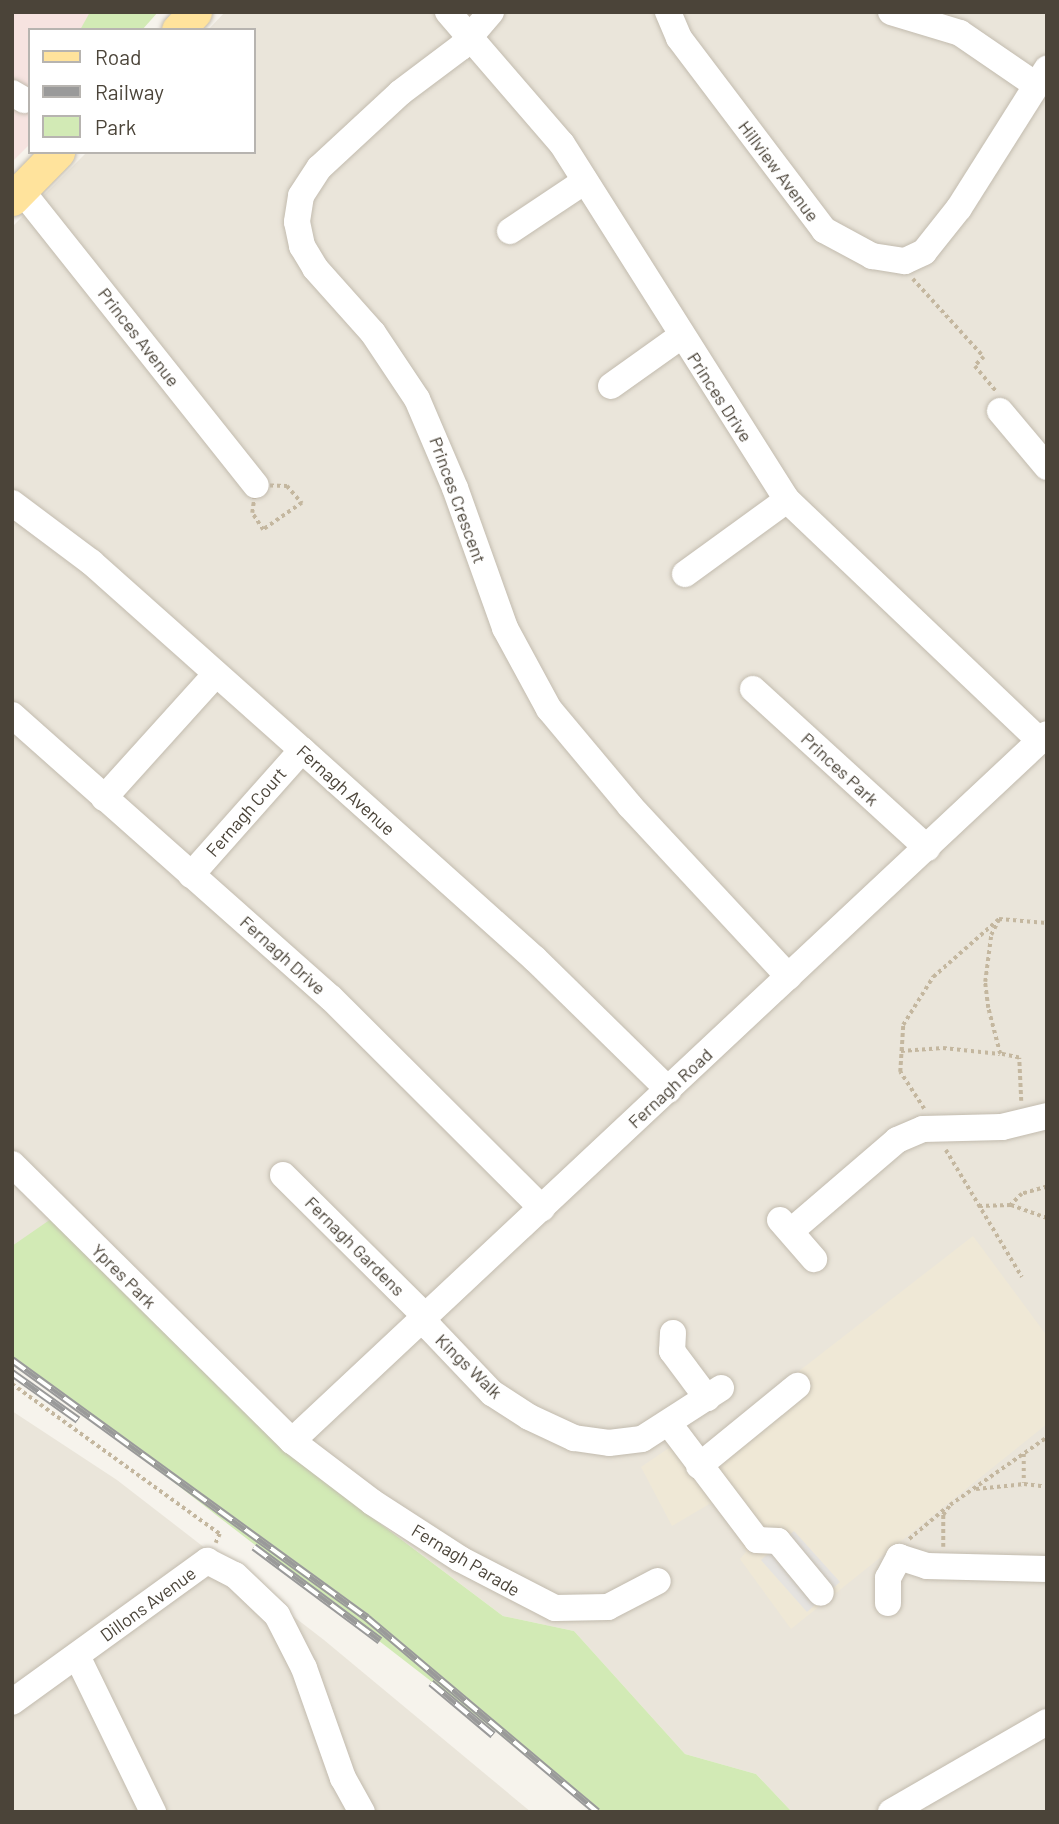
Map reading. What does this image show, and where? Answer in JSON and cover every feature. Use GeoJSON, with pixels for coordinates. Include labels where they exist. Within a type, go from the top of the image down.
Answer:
{"type":"FeatureCollection","features":[{"type":"Feature","properties":{"kind":"main road"},"geometry":{"type":"LineString","coordinates":[[180,28],[195,12]]}},
{"type":"Feature","properties":{"kind":"main road"},"geometry":{"type":"LineString","coordinates":[[17,194],[56,154]]}},
{"type":"Feature","properties":{"kind":"street","name":"Princes Drive"},"geometry":{"type":"LineString","coordinates":[[448,12],[472,36],[562,144],[787,500],[1043,738]]}},
{"type":"Feature","properties":{"kind":"street","name":"Princes Crescent"},"geometry":{"type":"LineString","coordinates":[[491,12],[472,36],[400,93],[319,168],[301,197],[297,222],[302,246],[315,268],[373,333],[417,399],[455,488],[505,628],[549,709],[629,806],[789,977]]}},
{"type":"Feature","properties":{"kind":"street","name":"Hillview Avenue"},"geometry":{"type":"LineString","coordinates":[[668,12],[679,38],[824,230],[873,256],[905,261]]}},
{"type":"Feature","properties":{"kind":"street"},"geometry":{"type":"LineString","coordinates":[[891,12],[960,33],[1041,77],[959,208],[925,252],[905,261]]}},
{"type":"Feature","properties":{"kind":"street"},"geometry":{"type":"LineString","coordinates":[[510,231],[585,181]]}},
{"type":"Feature","properties":{"kind":"street","name":"Princes Avenue"},"geometry":{"type":"LineString","coordinates":[[17,194],[256,485]]}},
{"type":"Feature","properties":{"kind":"street"},"geometry":{"type":"LineString","coordinates":[[611,386],[681,336]]}},
{"type":"Feature","properties":{"kind":"street"},"geometry":{"type":"LineString","coordinates":[[1000,411],[1047,467]]}},
{"type":"Feature","properties":{"kind":"street"},"geometry":{"type":"LineString","coordinates":[[685,573],[787,500]]}},
{"type":"Feature","properties":{"kind":"street","name":"Fernagh Avenue"},"geometry":{"type":"LineString","coordinates":[[12,503],[91,562],[302,750],[535,959],[669,1090]]}},
{"type":"Feature","properties":{"kind":"street"},"geometry":{"type":"LineString","coordinates":[[104,798],[216,674]]}},
{"type":"Feature","properties":{"kind":"street","name":"Princes Park"},"geometry":{"type":"LineString","coordinates":[[753,689],[927,848]]}},
{"type":"Feature","properties":{"kind":"street","name":"Fernagh Drive"},"geometry":{"type":"LineString","coordinates":[[12,715],[331,998],[542,1209]]}},
{"type":"Feature","properties":{"kind":"street","name":"Fernagh Road"},"geometry":{"type":"LineString","coordinates":[[292,1441],[1043,738]]}},
{"type":"Feature","properties":{"kind":"street","name":"Fernagh Court"},"geometry":{"type":"LineString","coordinates":[[191,874],[302,750]]}},
{"type":"Feature","properties":{"kind":"street"},"geometry":{"type":"LineString","coordinates":[[814,1259],[785,1225],[897,1139],[933,1129],[1034,1120]]}},
{"type":"Feature","properties":{"kind":"street","name":"Ypres Park"},"geometry":{"type":"LineString","coordinates":[[12,1164],[292,1441]]}},
{"type":"Feature","properties":{"kind":"street","name":"Fernagh Gardens"},"geometry":{"type":"LineString","coordinates":[[283,1175],[425,1319]]}},
{"type":"Feature","properties":{"kind":"street","name":"Kings Walk"},"geometry":{"type":"LineString","coordinates":[[425,1319],[492,1393],[529,1417],[574,1438],[609,1443],[642,1439],[670,1424],[714,1393],[672,1350],[673,1333]]}},
{"type":"Feature","properties":{"kind":"street"},"geometry":{"type":"LineString","coordinates":[[699,1466],[797,1386]]}},
{"type":"Feature","properties":{"kind":"street"},"geometry":{"type":"LineString","coordinates":[[670,1424],[757,1540],[778,1541],[821,1593]]}},
{"type":"Feature","properties":{"kind":"street","name":"Fernagh Parade"},"geometry":{"type":"LineString","coordinates":[[292,1441],[329,1473],[460,1559],[555,1608],[608,1607],[658,1581]]}},
{"type":"Feature","properties":{"kind":"street"},"geometry":{"type":"LineString","coordinates":[[888,1603],[888,1578],[899,1557],[943,1567],[1047,1569]]}},
{"type":"Feature","properties":{"kind":"street","name":"Dillons Avenue"},"geometry":{"type":"LineString","coordinates":[[12,1702],[207,1561],[235,1574],[277,1615],[304,1668],[343,1778],[362,1812]]}},
{"type":"Feature","properties":{"kind":"street"},"geometry":{"type":"LineString","coordinates":[[77,1656],[153,1812]]}},
{"type":"Feature","properties":{"kind":"street"},"geometry":{"type":"LineString","coordinates":[[891,1812],[1047,1722]]}},
{"type":"Feature","properties":{"kind":"path"},"geometry":{"type":"LineString","coordinates":[[905,261],[914,281],[984,357],[975,366],[1004,401],[1000,411]]}},
{"type":"Feature","properties":{"kind":"path"},"geometry":{"type":"LineString","coordinates":[[256,485],[286,486],[302,503],[263,530],[252,513],[256,485]]}},
{"type":"Feature","properties":{"kind":"path"},"geometry":{"type":"LineString","coordinates":[[999,919],[991,935],[985,982],[1000,1054]]}},
{"type":"Feature","properties":{"kind":"path"},"geometry":{"type":"LineString","coordinates":[[1022,1277],[900,1072],[901,1051],[904,1025],[914,1002],[964,947],[999,919],[1047,923]]}},
{"type":"Feature","properties":{"kind":"path"},"geometry":{"type":"LineString","coordinates":[[901,1051],[943,1048],[1019,1058],[1034,1120]]}},
{"type":"Feature","properties":{"kind":"path"},"geometry":{"type":"LineString","coordinates":[[1011,1205],[1022,1194],[1047,1187]]}},
{"type":"Feature","properties":{"kind":"path"},"geometry":{"type":"LineString","coordinates":[[979,1206],[1011,1205],[1047,1218]]}},
{"type":"Feature","properties":{"kind":"path"},"geometry":{"type":"LineString","coordinates":[[12,1384],[220,1534],[207,1561]]}},
{"type":"Feature","properties":{"kind":"path"},"geometry":{"type":"LineString","coordinates":[[899,1557],[910,1538],[950,1505],[1047,1437]]}},
{"type":"Feature","properties":{"kind":"path"},"geometry":{"type":"LineString","coordinates":[[1024,1454],[1024,1484]]}},
{"type":"Feature","properties":{"kind":"path"},"geometry":{"type":"LineString","coordinates":[[975,1489],[1024,1484],[1047,1487]]}},
{"type":"Feature","properties":{"kind":"path"},"geometry":{"type":"LineString","coordinates":[[943,1567],[943,1515],[950,1505]]}},
{"type":"Feature","properties":{"kind":"shaded area"},"geometry":{"type":"Polygon","coordinates":[[[12,12],[158,12],[143,28],[28,28],[28,146],[12,162],[12,12]]]}},
{"type":"Feature","properties":{"kind":"shaded area"},"geometry":{"type":"Polygon","coordinates":[[[225,12],[1047,12],[1047,1812],[792,1812],[756,1774],[685,1754],[574,1631],[503,1616],[12,1246],[12,227],[85,154],[256,154],[256,28],[210,28],[225,12]]]}},
{"type":"Feature","properties":{"kind":"shaded area"},"geometry":{"type":"Polygon","coordinates":[[[973,1236],[1047,1336],[1047,1424],[791,1629],[740,1559],[746,1552],[716,1500],[672,1526],[641,1467],[688,1435],[700,1448],[973,1236]]]}},
{"type":"Feature","properties":{"kind":"shaded area"},"geometry":{"type":"Polygon","coordinates":[[[12,1411],[117,1480],[324,1640],[531,1812],[12,1812],[12,1411]]]}},
{"type":"Feature","properties":{"kind":"shaded area"},"geometry":{"type":"Polygon","coordinates":[[[794,1531],[840,1582],[807,1612],[761,1560],[794,1531]]]}},
{"type":"Feature","properties":{"kind":"green space"},"geometry":{"type":"Polygon","coordinates":[[[90,12],[158,12],[144,28],[81,28],[90,12]]]}},
{"type":"Feature","properties":{"kind":"green space"},"geometry":{"type":"Polygon","coordinates":[[[51,1219],[366,1513],[503,1616],[574,1631],[685,1754],[756,1774],[792,1812],[600,1812],[12,1357],[12,1246],[51,1219]]]}},
{"type":"Feature","properties":{"kind":"railway"},"geometry":{"type":"LineString","coordinates":[[12,1360],[367,1618],[597,1812]]}},
{"type":"Feature","properties":{"kind":"railway"},"geometry":{"type":"LineString","coordinates":[[12,1373],[78,1420]]}},
{"type":"Feature","properties":{"kind":"railway"},"geometry":{"type":"LineString","coordinates":[[254,1547],[380,1641]]}},
{"type":"Feature","properties":{"kind":"railway"},"geometry":{"type":"LineString","coordinates":[[431,1683],[493,1735]]}}]}
